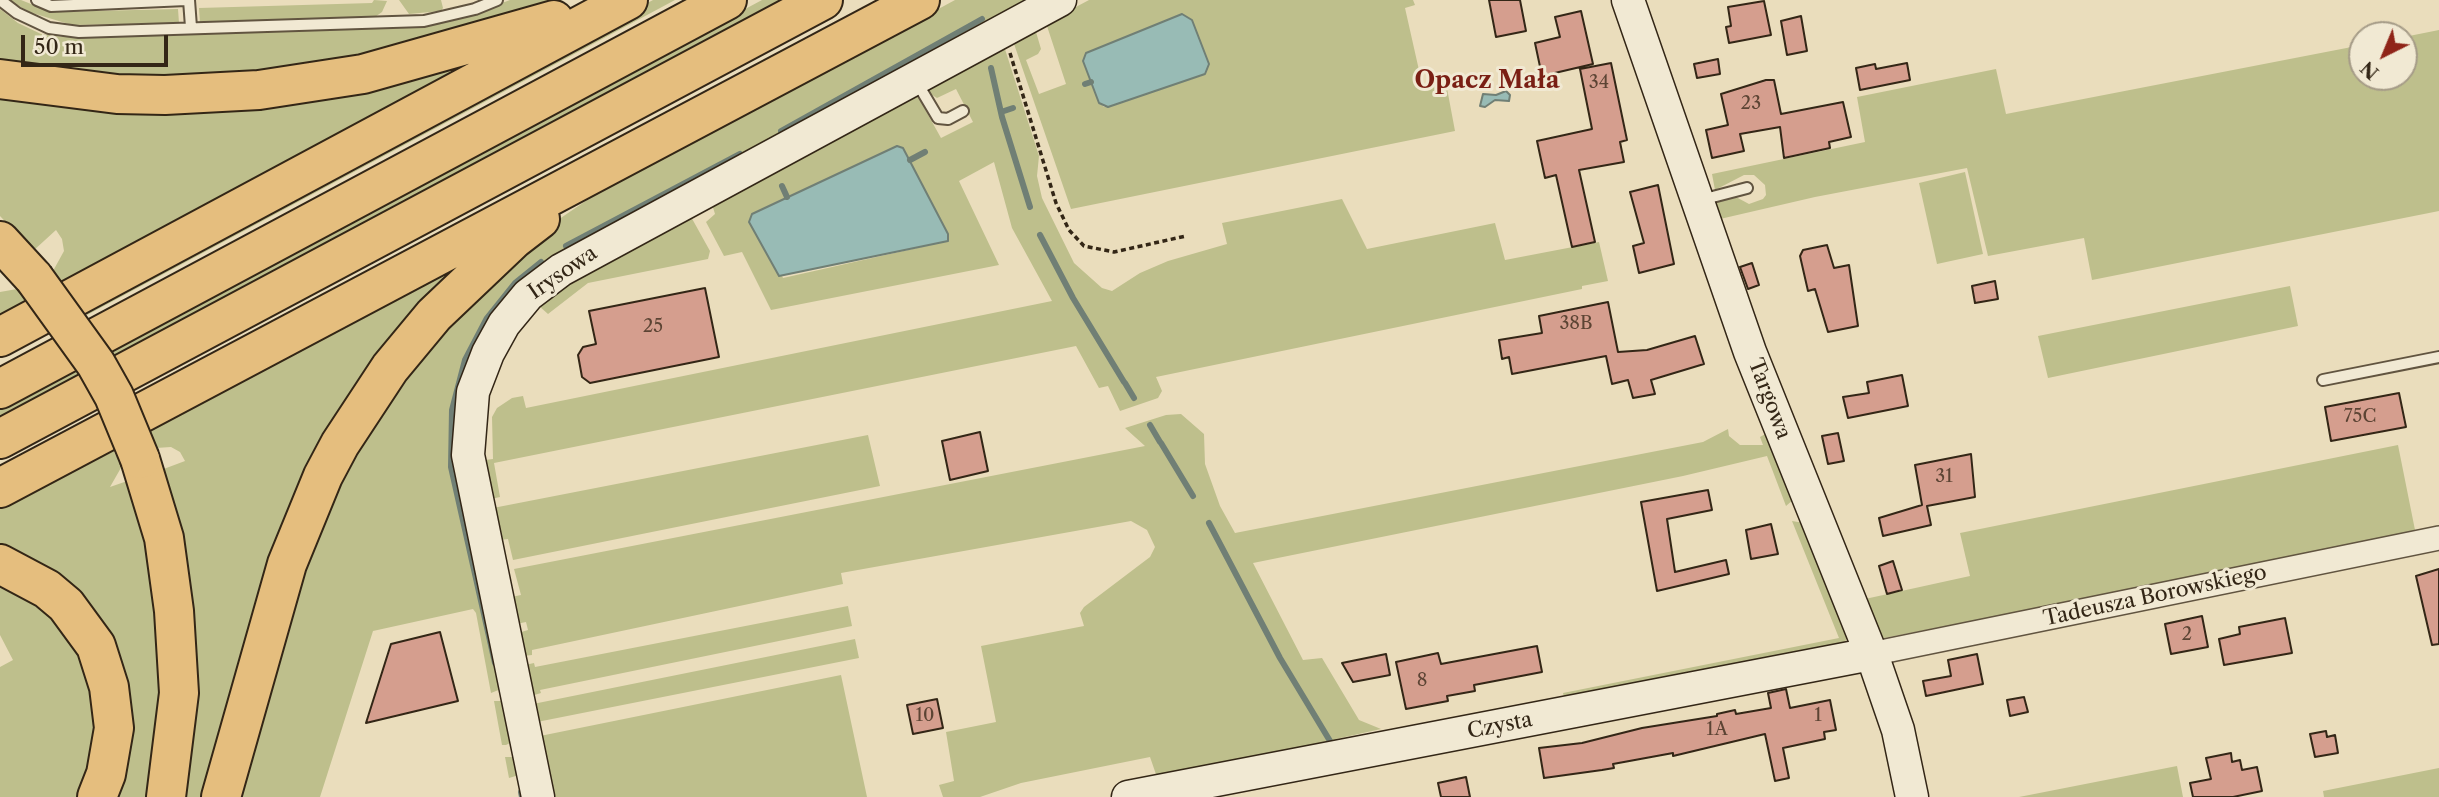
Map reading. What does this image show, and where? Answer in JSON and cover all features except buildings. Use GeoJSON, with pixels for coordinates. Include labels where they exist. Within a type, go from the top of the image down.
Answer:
{"type":"FeatureCollection","features":[{"type":"Feature","properties":{"kind":"highway"},"geometry":{"type":"LineString","coordinates":[[0,79],[117,94],[165,95],[280,88],[363,74],[424,59],[616,0]]}},
{"type":"Feature","properties":{"kind":"highway"},"geometry":{"type":"LineString","coordinates":[[0,337],[628,0]]}},
{"type":"Feature","properties":{"kind":"highway"},"geometry":{"type":"LineString","coordinates":[[0,389],[727,0]]}},
{"type":"Feature","properties":{"kind":"highway"},"geometry":{"type":"LineString","coordinates":[[0,439],[823,0]]}},
{"type":"Feature","properties":{"kind":"highway"},"geometry":{"type":"LineString","coordinates":[[0,488],[920,0]]}},
{"type":"Feature","properties":{"kind":"highway"},"geometry":{"type":"LineString","coordinates":[[221,797],[286,564],[323,477],[359,412],[411,341],[476,273],[514,239],[620,161]]}},
{"type":"Feature","properties":{"kind":"highway"},"geometry":{"type":"LineString","coordinates":[[0,241],[34,278],[96,364],[114,396],[140,459],[164,538],[174,611],[179,694],[166,797]]}},
{"type":"Feature","properties":{"kind":"highway"},"geometry":{"type":"LineString","coordinates":[[0,564],[47,589],[66,605],[96,646],[109,687],[114,728],[106,774],[97,797]]}},
{"type":"Feature","properties":{"kind":"street","name":"Irysowa"},"geometry":{"type":"LineString","coordinates":[[538,797],[468,455],[473,392],[495,338],[527,295],[561,270],[1060,0]]}},
{"type":"Feature","properties":{"kind":"street","name":"Targowa"},"geometry":{"type":"LineString","coordinates":[[1628,0],[1750,352],[1871,654],[1898,730],[1912,797]]}},
{"type":"Feature","properties":{"kind":"street","name":"Tadeusza Borowskiego"},"geometry":{"type":"LineString","coordinates":[[1871,654],[2439,538]]}},
{"type":"Feature","properties":{"kind":"street","name":"Czysta"},"geometry":{"type":"LineString","coordinates":[[1128,797],[1871,654]]}},
{"type":"Feature","properties":{"kind":"lane"},"geometry":{"type":"LineString","coordinates":[[37,0],[51,6],[188,0],[191,27]]}},
{"type":"Feature","properties":{"kind":"lane"},"geometry":{"type":"LineString","coordinates":[[0,1],[49,29],[79,32],[424,20],[475,9],[497,0]]}},
{"type":"Feature","properties":{"kind":"lane"},"geometry":{"type":"LineString","coordinates":[[914,78],[938,118],[948,119],[963,111]]}},
{"type":"Feature","properties":{"kind":"lane"},"geometry":{"type":"LineString","coordinates":[[1699,201],[1747,188]]}},
{"type":"Feature","properties":{"kind":"lane"},"geometry":{"type":"LineString","coordinates":[[2323,380],[2439,358]]}},
{"type":"Feature","properties":{"kind":"path"},"geometry":{"type":"LineString","coordinates":[[1003,31],[1056,203],[1069,230],[1084,246],[1114,252],[1186,236]]}},
{"type":"Feature","properties":{"kind":"green space"},"geometry":{"type":"Polygon","coordinates":[[[9,0],[21,0],[51,12],[178,9],[179,23],[72,25],[29,12],[9,0]]]}},
{"type":"Feature","properties":{"kind":"green space"},"geometry":{"type":"Polygon","coordinates":[[[374,0],[387,1],[382,12],[375,17],[200,23],[199,8],[372,3],[374,0]]]}},
{"type":"Feature","properties":{"kind":"green space"},"geometry":{"type":"Polygon","coordinates":[[[399,0],[441,0],[443,8],[441,11],[409,14],[399,0]]]}},
{"type":"Feature","properties":{"kind":"green space"},"geometry":{"type":"Polygon","coordinates":[[[510,0],[563,0],[427,48],[204,82],[0,67],[0,9],[18,23],[41,34],[63,37],[403,28],[460,19],[510,0]]]}},
{"type":"Feature","properties":{"kind":"green space"},"geometry":{"type":"Polygon","coordinates":[[[653,0],[675,0],[87,315],[81,307],[653,0]]]}},
{"type":"Feature","properties":{"kind":"green space"},"geometry":{"type":"Polygon","coordinates":[[[762,0],[786,0],[115,360],[109,350],[762,0]]]}},
{"type":"Feature","properties":{"kind":"green space"},"geometry":{"type":"Polygon","coordinates":[[[955,0],[1038,0],[570,252],[473,361],[501,689],[491,693],[473,609],[373,631],[320,797],[232,797],[306,543],[399,376],[552,224],[590,198],[955,0]]]}},
{"type":"Feature","properties":{"kind":"green space"},"geometry":{"type":"Polygon","coordinates":[[[1089,0],[1413,0],[1415,5],[1405,8],[1423,88],[1446,83],[1455,131],[1071,209],[1013,41],[1034,30],[1036,32],[1041,49],[1038,54],[1026,60],[1039,94],[1066,84],[1046,23],[1089,0]],[[1083,61],[1099,103],[1104,107],[1201,76],[1083,61]]]}},
{"type":"Feature","properties":{"kind":"green space"},"geometry":{"type":"Polygon","coordinates":[[[2439,30],[2439,211],[2092,280],[2084,238],[1988,256],[1967,168],[1815,197],[1720,219],[1714,202],[1736,197],[1749,204],[1763,199],[1766,195],[1765,185],[1754,175],[1744,175],[1715,190],[1712,174],[1865,142],[1857,97],[1996,69],[2006,114],[2348,48],[2348,91],[2418,91],[2418,34],[2439,30]]]}},
{"type":"Feature","properties":{"kind":"green space"},"geometry":{"type":"Polygon","coordinates":[[[1004,46],[1039,156],[1037,176],[1042,198],[1074,263],[1102,288],[1112,291],[1140,273],[1168,261],[1227,244],[1222,223],[1342,199],[1367,249],[1495,223],[1505,260],[1599,242],[1608,281],[1582,286],[1582,289],[1156,377],[1162,391],[1158,398],[1120,411],[1108,386],[1099,388],[1076,346],[494,463],[500,497],[491,499],[485,460],[493,459],[492,417],[497,408],[512,398],[523,396],[526,408],[1052,301],[1012,228],[994,162],[959,181],[999,265],[771,310],[742,252],[724,256],[706,222],[715,214],[712,204],[917,95],[941,138],[973,122],[956,89],[937,98],[929,93],[927,88],[1004,46]],[[897,146],[752,214],[783,278],[948,241],[948,234],[903,148],[897,146]]]}},
{"type":"Feature","properties":{"kind":"green space"},"geometry":{"type":"Polygon","coordinates":[[[493,53],[63,284],[53,271],[64,251],[62,239],[56,230],[33,251],[0,216],[0,86],[52,96],[493,53]]]}},
{"type":"Feature","properties":{"kind":"green space"},"geometry":{"type":"Polygon","coordinates":[[[1965,172],[1983,254],[1937,264],[1919,183],[1965,172]]]}},
{"type":"Feature","properties":{"kind":"green space"},"geometry":{"type":"Polygon","coordinates":[[[690,215],[710,251],[708,259],[588,283],[548,314],[539,306],[576,278],[690,215]]]}},
{"type":"Feature","properties":{"kind":"green space"},"geometry":{"type":"Polygon","coordinates":[[[506,229],[386,360],[211,797],[183,797],[161,470],[185,461],[180,452],[171,447],[156,448],[146,422],[506,229]]]}},
{"type":"Feature","properties":{"kind":"green space"},"geometry":{"type":"Polygon","coordinates":[[[2290,286],[2298,326],[2048,378],[2038,336],[2290,286]]]}},
{"type":"Feature","properties":{"kind":"green space"},"geometry":{"type":"Polygon","coordinates":[[[17,289],[31,301],[0,317],[0,292],[17,289]]]}},
{"type":"Feature","properties":{"kind":"green space"},"geometry":{"type":"Polygon","coordinates":[[[77,367],[83,377],[0,421],[0,408],[77,367]]]}},
{"type":"Feature","properties":{"kind":"green space"},"geometry":{"type":"Polygon","coordinates":[[[1181,414],[1204,434],[1205,464],[1220,506],[1235,533],[1703,442],[1728,429],[1729,436],[1740,445],[1763,445],[1760,437],[1767,433],[1794,499],[1786,506],[1767,456],[1683,476],[1253,563],[1303,660],[1322,658],[1359,720],[1381,729],[1336,739],[1340,748],[1159,783],[1150,757],[1021,783],[980,797],[943,797],[939,785],[954,781],[946,732],[996,722],[981,646],[1084,626],[1080,613],[1084,607],[1150,557],[1155,547],[1147,530],[1131,521],[841,573],[843,584],[532,650],[532,655],[523,656],[518,633],[528,630],[526,622],[516,624],[511,597],[521,595],[514,569],[1145,446],[1125,428],[1166,415],[1181,414]]]}},
{"type":"Feature","properties":{"kind":"green space"},"geometry":{"type":"Polygon","coordinates":[[[868,435],[880,486],[513,560],[508,539],[500,540],[493,508],[868,435]]]}},
{"type":"Feature","properties":{"kind":"green space"},"geometry":{"type":"Polygon","coordinates":[[[114,440],[118,448],[114,452],[122,466],[110,487],[133,479],[149,530],[166,680],[153,797],[107,797],[122,704],[0,553],[0,501],[114,440]]]}},
{"type":"Feature","properties":{"kind":"green space"},"geometry":{"type":"Polygon","coordinates":[[[2398,445],[2416,535],[1884,638],[1880,636],[1865,599],[1970,576],[1960,533],[2398,445]]]}},
{"type":"Feature","properties":{"kind":"green space"},"geometry":{"type":"Polygon","coordinates":[[[1792,521],[1804,523],[1848,637],[1840,649],[1566,705],[1563,693],[1839,638],[1792,521]]]}},
{"type":"Feature","properties":{"kind":"green space"},"geometry":{"type":"Polygon","coordinates":[[[0,575],[66,621],[102,709],[85,797],[0,797],[0,667],[13,660],[0,635],[0,575]]]}},
{"type":"Feature","properties":{"kind":"green space"},"geometry":{"type":"Polygon","coordinates":[[[848,606],[852,626],[540,690],[541,693],[531,696],[525,665],[534,663],[535,667],[848,606]]]}},
{"type":"Feature","properties":{"kind":"green space"},"geometry":{"type":"Polygon","coordinates":[[[855,639],[859,658],[537,722],[533,704],[855,639]]]}},
{"type":"Feature","properties":{"kind":"green space"},"geometry":{"type":"Polygon","coordinates":[[[841,675],[867,797],[553,797],[540,736],[841,675]]]}},
{"type":"Feature","properties":{"kind":"green space"},"geometry":{"type":"Polygon","coordinates":[[[494,701],[503,701],[516,740],[506,745],[502,745],[494,701]]]}},
{"type":"Feature","properties":{"kind":"green space"},"geometry":{"type":"Polygon","coordinates":[[[505,757],[516,757],[519,775],[509,778],[505,757]]]}},
{"type":"Feature","properties":{"kind":"green space"},"geometry":{"type":"Polygon","coordinates":[[[2177,766],[2183,797],[2019,797],[2177,766]]]}},
{"type":"Feature","properties":{"kind":"green space"},"geometry":{"type":"Polygon","coordinates":[[[2439,768],[2439,797],[2324,797],[2323,791],[2439,768]]]}},
{"type":"Feature","properties":{"kind":"water"},"geometry":{"type":"Polygon","coordinates":[[[1182,14],[1192,20],[1209,64],[1205,74],[1108,107],[1099,103],[1083,61],[1086,53],[1182,14]]]}},
{"type":"Feature","properties":{"kind":"water"},"geometry":{"type":"Polygon","coordinates":[[[1506,91],[1510,95],[1509,101],[1495,100],[1485,107],[1480,106],[1483,94],[1496,95],[1506,91]]]}},
{"type":"Feature","properties":{"kind":"water"},"geometry":{"type":"Polygon","coordinates":[[[897,146],[903,148],[948,234],[948,241],[779,276],[749,222],[752,214],[897,146]]]}},
{"type":"Feature","properties":{"kind":"waterway"},"geometry":{"type":"LineString","coordinates":[[781,131],[982,19]]}},
{"type":"Feature","properties":{"kind":"waterway"},"geometry":{"type":"LineString","coordinates":[[991,68],[1002,117],[1030,207]]}},
{"type":"Feature","properties":{"kind":"waterway"},"geometry":{"type":"LineString","coordinates":[[1085,84],[1091,82]]}},
{"type":"Feature","properties":{"kind":"waterway"},"geometry":{"type":"LineString","coordinates":[[1001,112],[1013,108]]}},
{"type":"Feature","properties":{"kind":"waterway"},"geometry":{"type":"LineString","coordinates":[[910,160],[925,152]]}},
{"type":"Feature","properties":{"kind":"waterway"},"geometry":{"type":"LineString","coordinates":[[566,246],[740,154]]}},
{"type":"Feature","properties":{"kind":"waterway"},"geometry":{"type":"LineString","coordinates":[[782,186],[787,197]]}},
{"type":"Feature","properties":{"kind":"waterway"},"geometry":{"type":"LineString","coordinates":[[1040,235],[1073,298],[1124,382]]}},
{"type":"Feature","properties":{"kind":"waterway"},"geometry":{"type":"LineString","coordinates":[[495,663],[451,467],[452,410],[465,360],[487,318],[515,283],[541,262]]}},
{"type":"Feature","properties":{"kind":"waterway"},"geometry":{"type":"LineString","coordinates":[[1125,383],[1134,398]]}},
{"type":"Feature","properties":{"kind":"waterway"},"geometry":{"type":"LineString","coordinates":[[1150,425],[1160,442]]}},
{"type":"Feature","properties":{"kind":"waterway"},"geometry":{"type":"LineString","coordinates":[[1161,443],[1193,496]]}},
{"type":"Feature","properties":{"kind":"waterway"},"geometry":{"type":"LineString","coordinates":[[1209,523],[1280,658],[1330,741]]}},
{"type":"Feature","properties":{"kind":"waterway"},"geometry":{"type":"LineString","coordinates":[[521,792],[522,797]]}},
{"type":"Feature","properties":{"kind":"district","name":"Opacz Mała"},"geometry":{"type":"Point","coordinates":[1487,81]}}]}
